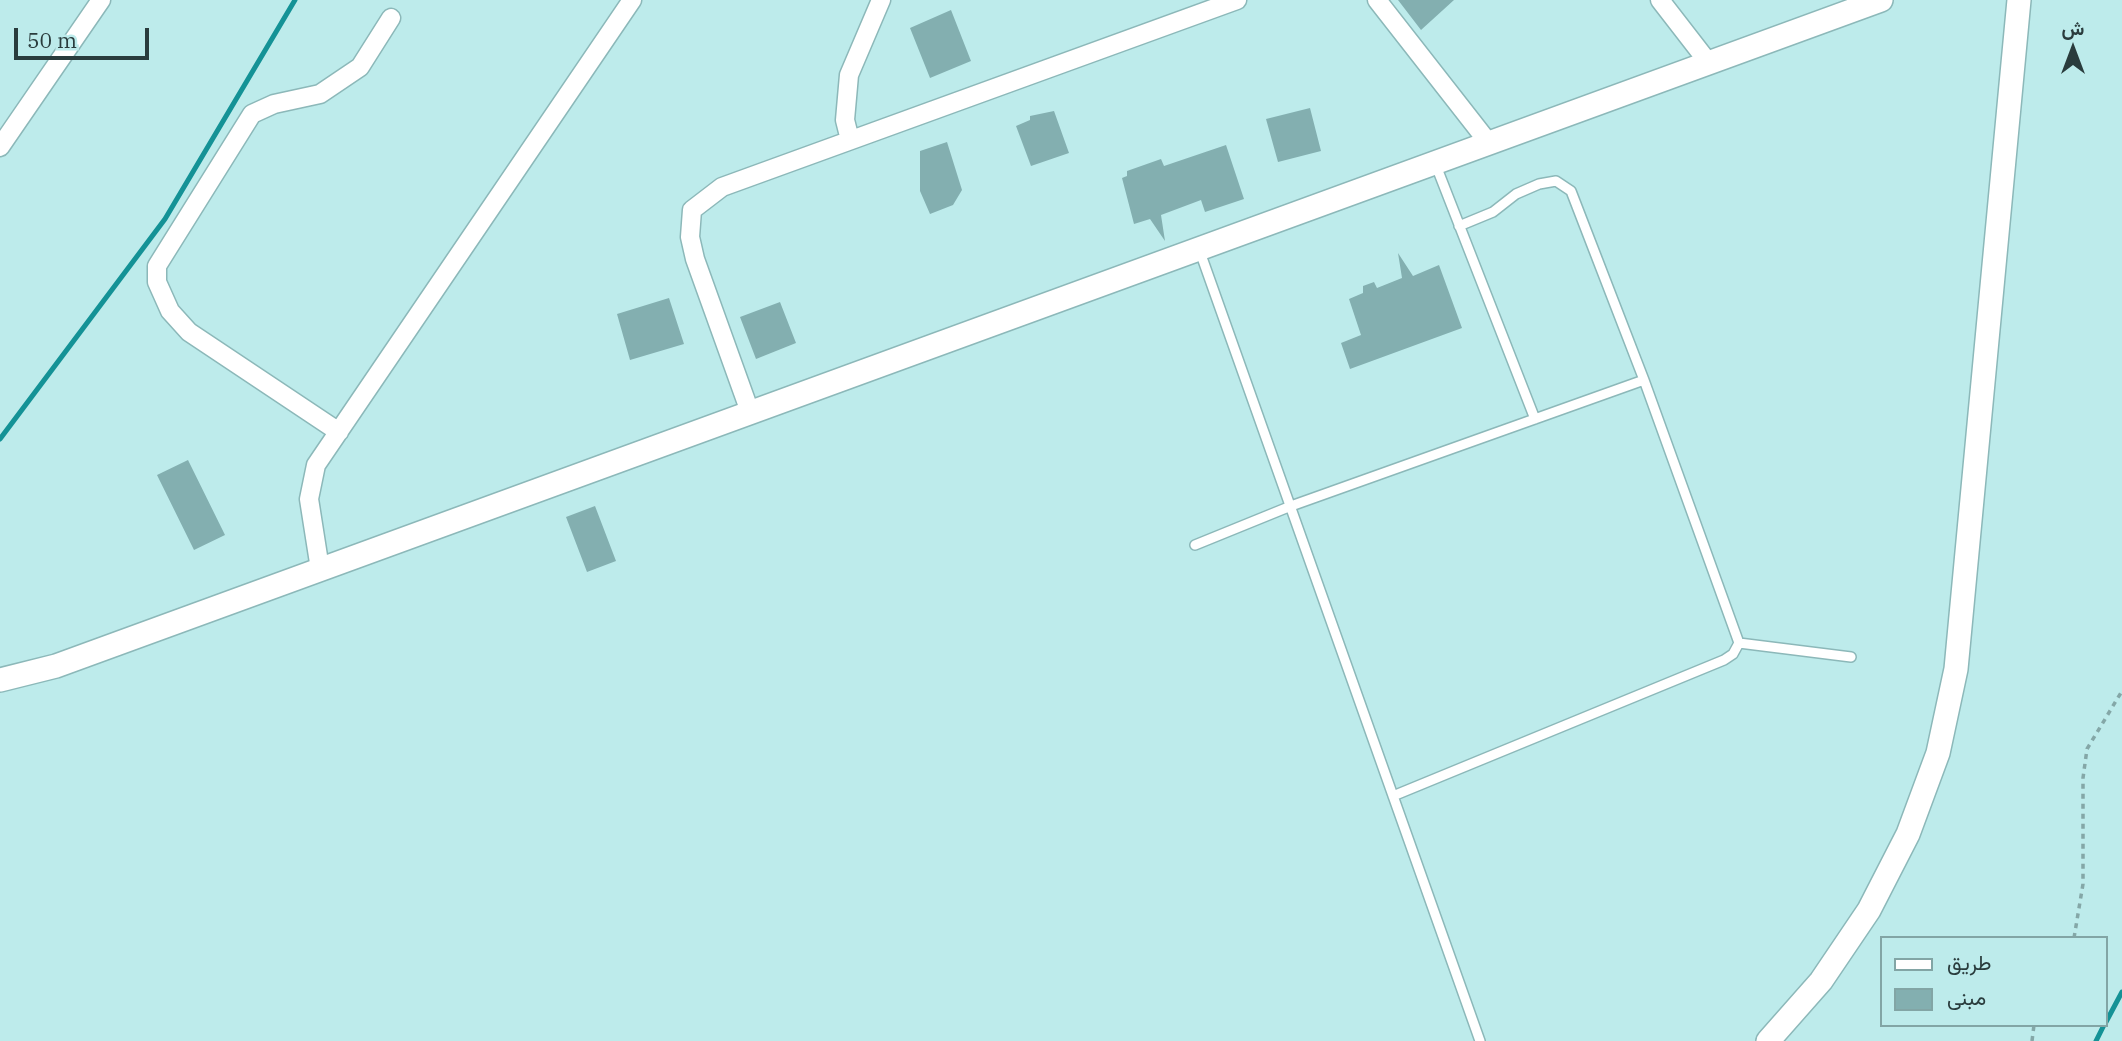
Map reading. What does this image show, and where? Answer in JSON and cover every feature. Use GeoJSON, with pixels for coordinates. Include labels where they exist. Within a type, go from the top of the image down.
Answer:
{"type":"FeatureCollection","features":[{"type":"Feature","properties":{"kind":"street"},"geometry":{"type":"LineString","coordinates":[[0,146],[101,0]]}},
{"type":"Feature","properties":{"kind":"street"},"geometry":{"type":"LineString","coordinates":[[320,569],[309,499],[316,465],[632,0]]}},
{"type":"Feature","properties":{"kind":"street"},"geometry":{"type":"LineString","coordinates":[[850,140],[845,120],[849,75],[881,0]]}},
{"type":"Feature","properties":{"kind":"street"},"geometry":{"type":"LineString","coordinates":[[750,412],[695,259],[690,237],[692,210],[722,187],[1237,0]]}},
{"type":"Feature","properties":{"kind":"street"},"geometry":{"type":"LineString","coordinates":[[1377,0],[1488,142]]}},
{"type":"Feature","properties":{"kind":"street"},"geometry":{"type":"LineString","coordinates":[[1660,0],[1707,62]]}},
{"type":"Feature","properties":{"kind":"street"},"geometry":{"type":"LineString","coordinates":[[0,680],[56,666],[1881,0]]}},
{"type":"Feature","properties":{"kind":"street"},"geometry":{"type":"LineString","coordinates":[[1768,1041],[1821,981],[1869,910],[1908,834],[1938,753],[1956,669],[2019,0]]}},
{"type":"Feature","properties":{"kind":"street"},"geometry":{"type":"LineString","coordinates":[[339,432],[189,332],[170,310],[157,282],[157,266],[252,114],[274,104],[320,94],[360,67],[391,18]]}},
{"type":"Feature","properties":{"kind":"lane"},"geometry":{"type":"LineString","coordinates":[[1434,162],[1535,419]]}},
{"type":"Feature","properties":{"kind":"lane"},"geometry":{"type":"LineString","coordinates":[[1393,796],[1724,660],[1733,654],[1738,643],[1644,380],[1575,199],[1564,184],[1556,181],[1539,184],[1516,194],[1493,212],[1460,226]]}},
{"type":"Feature","properties":{"kind":"lane"},"geometry":{"type":"LineString","coordinates":[[1199,248],[1480,1041]]}},
{"type":"Feature","properties":{"kind":"lane"},"geometry":{"type":"LineString","coordinates":[[1195,545],[1291,506],[1644,380]]}},
{"type":"Feature","properties":{"kind":"lane"},"geometry":{"type":"LineString","coordinates":[[1738,643],[1851,657]]}},
{"type":"Feature","properties":{"kind":"path"},"geometry":{"type":"LineString","coordinates":[[2074,936],[2083,884],[2083,778],[2087,749],[2122,691]]}},
{"type":"Feature","properties":{"kind":"building"},"geometry":{"type":"Polygon","coordinates":[[[1398,0],[1454,0],[1421,30],[1398,0]]]}},
{"type":"Feature","properties":{"kind":"building"},"geometry":{"type":"Polygon","coordinates":[[[951,10],[971,61],[930,78],[910,28],[951,10]]]}},
{"type":"Feature","properties":{"kind":"building"},"geometry":{"type":"Polygon","coordinates":[[[1310,108],[1321,151],[1278,162],[1266,119],[1310,108]]]}},
{"type":"Feature","properties":{"kind":"building"},"geometry":{"type":"Polygon","coordinates":[[[1054,111],[1069,153],[1031,166],[1016,126],[1030,120],[1030,116],[1054,111]]]}},
{"type":"Feature","properties":{"kind":"building"},"geometry":{"type":"Polygon","coordinates":[[[947,142],[962,190],[953,205],[930,214],[920,191],[920,151],[947,142]]]}},
{"type":"Feature","properties":{"kind":"building"},"geometry":{"type":"Polygon","coordinates":[[[1226,145],[1244,199],[1205,212],[1201,200],[1161,215],[1165,241],[1150,219],[1134,224],[1122,178],[1127,176],[1127,171],[1161,159],[1164,166],[1226,145]]]}},
{"type":"Feature","properties":{"kind":"building"},"geometry":{"type":"Polygon","coordinates":[[[1398,253],[1413,276],[1439,265],[1462,328],[1350,369],[1341,343],[1361,335],[1349,299],[1363,293],[1363,286],[1374,282],[1377,288],[1402,278],[1398,253]]]}},
{"type":"Feature","properties":{"kind":"building"},"geometry":{"type":"Polygon","coordinates":[[[669,298],[684,344],[630,360],[617,314],[669,298]]]}},
{"type":"Feature","properties":{"kind":"building"},"geometry":{"type":"Polygon","coordinates":[[[780,302],[796,343],[756,359],[740,317],[780,302]]]}},
{"type":"Feature","properties":{"kind":"building"},"geometry":{"type":"Polygon","coordinates":[[[188,460],[225,535],[194,550],[157,475],[188,460]]]}},
{"type":"Feature","properties":{"kind":"building"},"geometry":{"type":"Polygon","coordinates":[[[595,506],[616,561],[587,572],[566,517],[595,506]]]}},
{"type":"Feature","properties":{"kind":"waterway"},"geometry":{"type":"LineString","coordinates":[[0,439],[165,219],[295,0]]}},
{"type":"Feature","properties":{"kind":"waterway"},"geometry":{"type":"LineString","coordinates":[[2108,1018],[2122,992]]}},
{"type":"Feature","properties":{"kind":"waterway"},"geometry":{"type":"LineString","coordinates":[[2096,1041],[2103,1027]]}}]}
